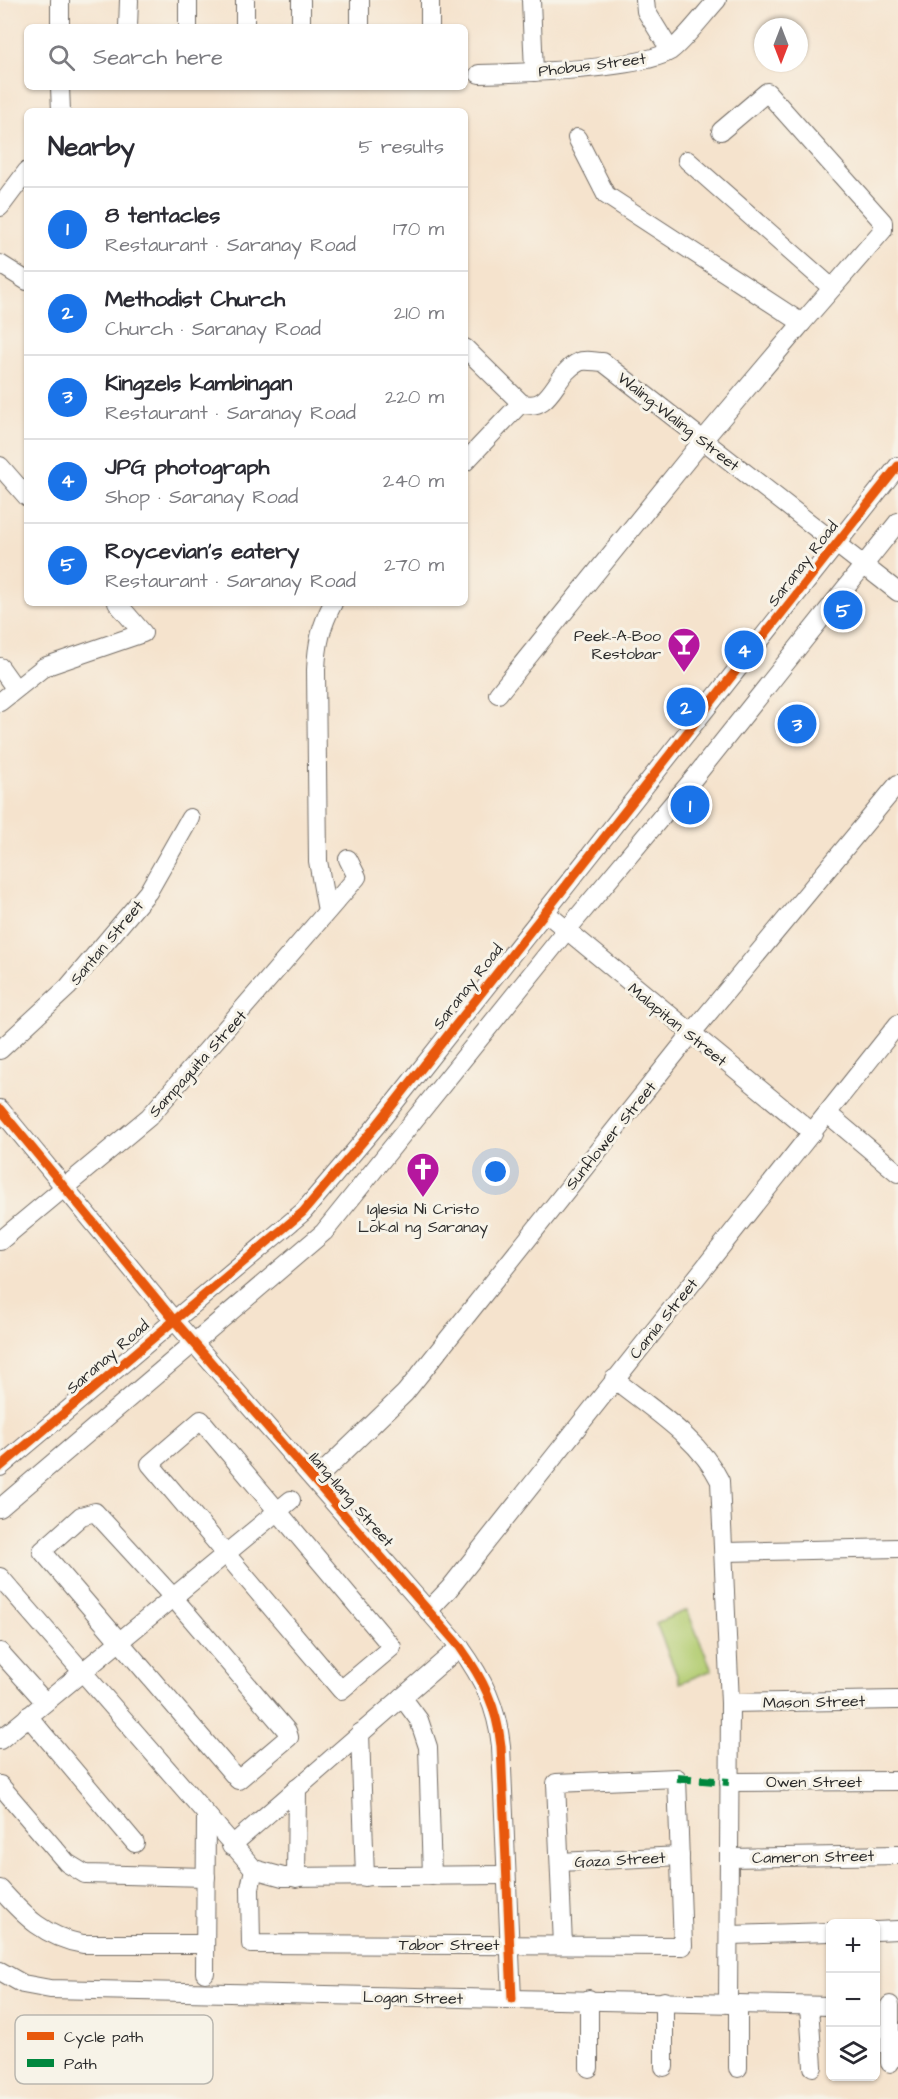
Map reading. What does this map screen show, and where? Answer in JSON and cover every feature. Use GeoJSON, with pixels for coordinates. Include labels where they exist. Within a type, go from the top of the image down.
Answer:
{"type":"FeatureCollection","features":[{"type":"Feature","properties":{"kind":"street"},"geometry":{"type":"LineString","coordinates":[[60,0],[60,24]]}},
{"type":"Feature","properties":{"kind":"street"},"geometry":{"type":"LineString","coordinates":[[128,24],[129,0]]}},
{"type":"Feature","properties":{"kind":"street"},"geometry":{"type":"LineString","coordinates":[[188,0],[188,24]]}},
{"type":"Feature","properties":{"kind":"street"},"geometry":{"type":"LineString","coordinates":[[245,0],[245,24]]}},
{"type":"Feature","properties":{"kind":"street"},"geometry":{"type":"LineString","coordinates":[[301,0],[301,24]]}},
{"type":"Feature","properties":{"kind":"street"},"geometry":{"type":"LineString","coordinates":[[360,0],[360,24]]}},
{"type":"Feature","properties":{"kind":"street"},"geometry":{"type":"LineString","coordinates":[[430,0],[430,24]]}},
{"type":"Feature","properties":{"kind":"street"},"geometry":{"type":"LineString","coordinates":[[531,0],[534,72]]}},
{"type":"Feature","properties":{"kind":"street"},"geometry":{"type":"LineString","coordinates":[[645,0],[646,11],[670,50]]}},
{"type":"Feature","properties":{"kind":"street","name":"Phobus Street"},"geometry":{"type":"LineString","coordinates":[[479,74],[534,72],[637,62],[670,50],[717,0]]}},
{"type":"Feature","properties":{"kind":"street"},"geometry":{"type":"LineString","coordinates":[[60,90],[61,108]]}},
{"type":"Feature","properties":{"kind":"street"},"geometry":{"type":"LineString","coordinates":[[498,694],[704,439],[883,230],[883,222],[767,92],[721,131]]}},
{"type":"Feature","properties":{"kind":"street"},"geometry":{"type":"LineString","coordinates":[[577,138],[606,195],[802,323]]}},
{"type":"Feature","properties":{"kind":"street"},"geometry":{"type":"LineString","coordinates":[[687,160],[832,288]]}},
{"type":"Feature","properties":{"kind":"street"},"geometry":{"type":"LineString","coordinates":[[0,207],[24,175]]}},
{"type":"Feature","properties":{"kind":"street"},"geometry":{"type":"LineString","coordinates":[[0,264],[24,275]]}},
{"type":"Feature","properties":{"kind":"street"},"geometry":{"type":"LineString","coordinates":[[468,351],[521,403],[468,459]]}},
{"type":"Feature","properties":{"kind":"street","name":"Waling-Waling Street"},"geometry":{"type":"LineString","coordinates":[[521,403],[532,407],[540,405],[568,370],[580,361],[603,362],[898,592]]}},
{"type":"Feature","properties":{"kind":"street"},"geometry":{"type":"LineString","coordinates":[[0,466],[24,494]]}},
{"type":"Feature","properties":{"kind":"street","name":"Saranay Road"},"geometry":{"type":"LineString","coordinates":[[0,1467],[173,1319],[303,1212],[376,1126],[898,466]]}},
{"type":"Feature","properties":{"kind":"street"},"geometry":{"type":"LineString","coordinates":[[0,1508],[324,1232],[566,931],[865,566],[898,522]]}},
{"type":"Feature","properties":{"kind":"street"},"geometry":{"type":"LineString","coordinates":[[0,702],[15,688],[44,668],[143,633],[120,606]]}},
{"type":"Feature","properties":{"kind":"street"},"geometry":{"type":"LineString","coordinates":[[327,911],[318,861],[316,670],[317,642],[323,621],[331,606]]}},
{"type":"Feature","properties":{"kind":"street"},"geometry":{"type":"LineString","coordinates":[[0,667],[15,688]]}},
{"type":"Feature","properties":{"kind":"street","name":"Sunflower Street"},"geometry":{"type":"LineString","coordinates":[[315,1480],[405,1393],[691,1034],[896,790]]}},
{"type":"Feature","properties":{"kind":"street","name":"Santan Street"},"geometry":{"type":"LineString","coordinates":[[0,1050],[68,987],[148,892],[190,818]]}},
{"type":"Feature","properties":{"kind":"street","name":"Sampaguita Street"},"geometry":{"type":"LineString","coordinates":[[0,1241],[149,1117],[217,1042],[357,877],[348,859]]}},
{"type":"Feature","properties":{"kind":"street","name":"Malapitan Street"},"geometry":{"type":"LineString","coordinates":[[545,912],[813,1133]]}},
{"type":"Feature","properties":{"kind":"street","name":"Camia Street"},"geometry":{"type":"LineString","coordinates":[[428,1611],[449,1589],[898,1024]]}},
{"type":"Feature","properties":{"kind":"street","name":"Ilang-Ilang Street"},"geometry":{"type":"LineString","coordinates":[[0,1109],[66,1186],[173,1319],[460,1647],[485,1684],[500,1729],[512,1999]]}},
{"type":"Feature","properties":{"kind":"street"},"geometry":{"type":"LineString","coordinates":[[828,1114],[898,1173]]}},
{"type":"Feature","properties":{"kind":"street"},"geometry":{"type":"LineString","coordinates":[[614,1379],[688,1440],[714,1467],[720,1480],[730,1702],[730,1935],[738,2068]]}},
{"type":"Feature","properties":{"kind":"street"},"geometry":{"type":"LineString","coordinates":[[201,1420],[285,1505],[392,1647],[341,1690],[150,1464],[201,1420]]}},
{"type":"Feature","properties":{"kind":"street"},"geometry":{"type":"LineString","coordinates":[[0,1740],[285,1505]]}},
{"type":"Feature","properties":{"kind":"street"},"geometry":{"type":"LineString","coordinates":[[95,1512],[172,1596],[287,1731],[289,1737],[238,1780],[120,1639],[42,1551],[81,1516],[95,1512]]}},
{"type":"Feature","properties":{"kind":"street"},"geometry":{"type":"LineString","coordinates":[[725,1552],[898,1548]]}},
{"type":"Feature","properties":{"kind":"street"},"geometry":{"type":"LineString","coordinates":[[0,1577],[231,1846],[254,1869],[272,1876],[296,1878],[505,1875]]}},
{"type":"Feature","properties":{"kind":"street"},"geometry":{"type":"LineString","coordinates":[[231,1846],[460,1647]]}},
{"type":"Feature","properties":{"kind":"street"},"geometry":{"type":"LineString","coordinates":[[0,1652],[45,1702]]}},
{"type":"Feature","properties":{"kind":"street"},"geometry":{"type":"LineString","coordinates":[[402,1697],[419,1720],[428,1748],[432,1876]]}},
{"type":"Feature","properties":{"kind":"street","name":"Mason Street"},"geometry":{"type":"LineString","coordinates":[[730,1702],[898,1700]]}},
{"type":"Feature","properties":{"kind":"street"},"geometry":{"type":"LineString","coordinates":[[28,1716],[135,1843]]}},
{"type":"Feature","properties":{"kind":"street"},"geometry":{"type":"LineString","coordinates":[[360,1733],[365,1877]]}},
{"type":"Feature","properties":{"kind":"street"},"geometry":{"type":"LineString","coordinates":[[563,1945],[556,1783],[677,1779],[680,1856]]}},
{"type":"Feature","properties":{"kind":"street","name":"Owen Street"},"geometry":{"type":"LineString","coordinates":[[729,1782],[898,1781]]}},
{"type":"Feature","properties":{"kind":"street"},"geometry":{"type":"LineString","coordinates":[[0,1785],[67,1863],[85,1874],[206,1877]]}},
{"type":"Feature","properties":{"kind":"street"},"geometry":{"type":"LineString","coordinates":[[296,1878],[297,1788]]}},
{"type":"Feature","properties":{"kind":"street"},"geometry":{"type":"LineString","coordinates":[[205,1973],[206,1815]]}},
{"type":"Feature","properties":{"kind":"street","name":"Cameron Street"},"geometry":{"type":"LineString","coordinates":[[729,1858],[898,1855]]}},
{"type":"Feature","properties":{"kind":"street","name":"Tabor Street"},"geometry":{"type":"LineString","coordinates":[[254,1869],[250,1888],[251,1944],[683,1946],[680,1856]]}},
{"type":"Feature","properties":{"kind":"street","name":"Gaza Street"},"geometry":{"type":"LineString","coordinates":[[560,1862],[680,1856]]}},
{"type":"Feature","properties":{"kind":"street"},"geometry":{"type":"LineString","coordinates":[[0,1889],[30,1922],[48,1934],[66,1941],[83,1944],[205,1944]]}},
{"type":"Feature","properties":{"kind":"street"},"geometry":{"type":"LineString","coordinates":[[880,1931],[898,1930]]}},
{"type":"Feature","properties":{"kind":"street"},"geometry":{"type":"LineString","coordinates":[[730,1935],[826,1932]]}},
{"type":"Feature","properties":{"kind":"street","name":"Logan Street"},"geometry":{"type":"LineString","coordinates":[[0,1971],[23,1984],[50,1989],[590,1999],[826,2006]]}},
{"type":"Feature","properties":{"kind":"street"},"geometry":{"type":"LineString","coordinates":[[590,1999],[590,2068]]}},
{"type":"Feature","properties":{"kind":"street"},"geometry":{"type":"LineString","coordinates":[[664,2001],[664,2067]]}},
{"type":"Feature","properties":{"kind":"street"},"geometry":{"type":"LineString","coordinates":[[888,2005],[890,2063]]}},
{"type":"Feature","properties":{"kind":"street"},"geometry":{"type":"LineString","coordinates":[[809,2006],[813,2067]]}},
{"type":"Feature","properties":{"kind":"green space"},"geometry":{"type":"Polygon","coordinates":[[[687,1610],[712,1670],[680,1683],[656,1623],[687,1610]]]}},
{"type":"Feature","properties":{"kind":"marked path"},"geometry":{"type":"LineString","coordinates":[[677,1778],[729,1782]]}},
{"type":"Feature","properties":{"kind":"cycle path"},"geometry":{"type":"LineString","coordinates":[[0,1467],[303,1212],[376,1126],[898,466]]}},
{"type":"Feature","properties":{"kind":"cycle path"},"geometry":{"type":"LineString","coordinates":[[0,1109],[173,1319],[460,1647],[476,1670],[492,1706],[501,1746],[512,1999]]}},
{"type":"Feature","properties":{"kind":"place","name":"Roycevian's eatery"},"geometry":{"type":"Point","coordinates":[843,610]}},
{"type":"Feature","properties":{"kind":"place","name":"JPG photograph"},"geometry":{"type":"Point","coordinates":[744,650]}},
{"type":"Feature","properties":{"kind":"place","name":"Peek-A-Boo Restobar"},"geometry":{"type":"Point","coordinates":[684,673]}},
{"type":"Feature","properties":{"kind":"place","name":"Methodist Church"},"geometry":{"type":"Point","coordinates":[686,707]}},
{"type":"Feature","properties":{"kind":"place","name":"Kingzels kambingan"},"geometry":{"type":"Point","coordinates":[797,724]}},
{"type":"Feature","properties":{"kind":"place","name":"8 tentacles"},"geometry":{"type":"Point","coordinates":[690,805]}},
{"type":"Feature","properties":{"kind":"place","name":"Iglesia Ni Cristo Lokal ng Saranay"},"geometry":{"type":"Point","coordinates":[423,1198]}}]}
